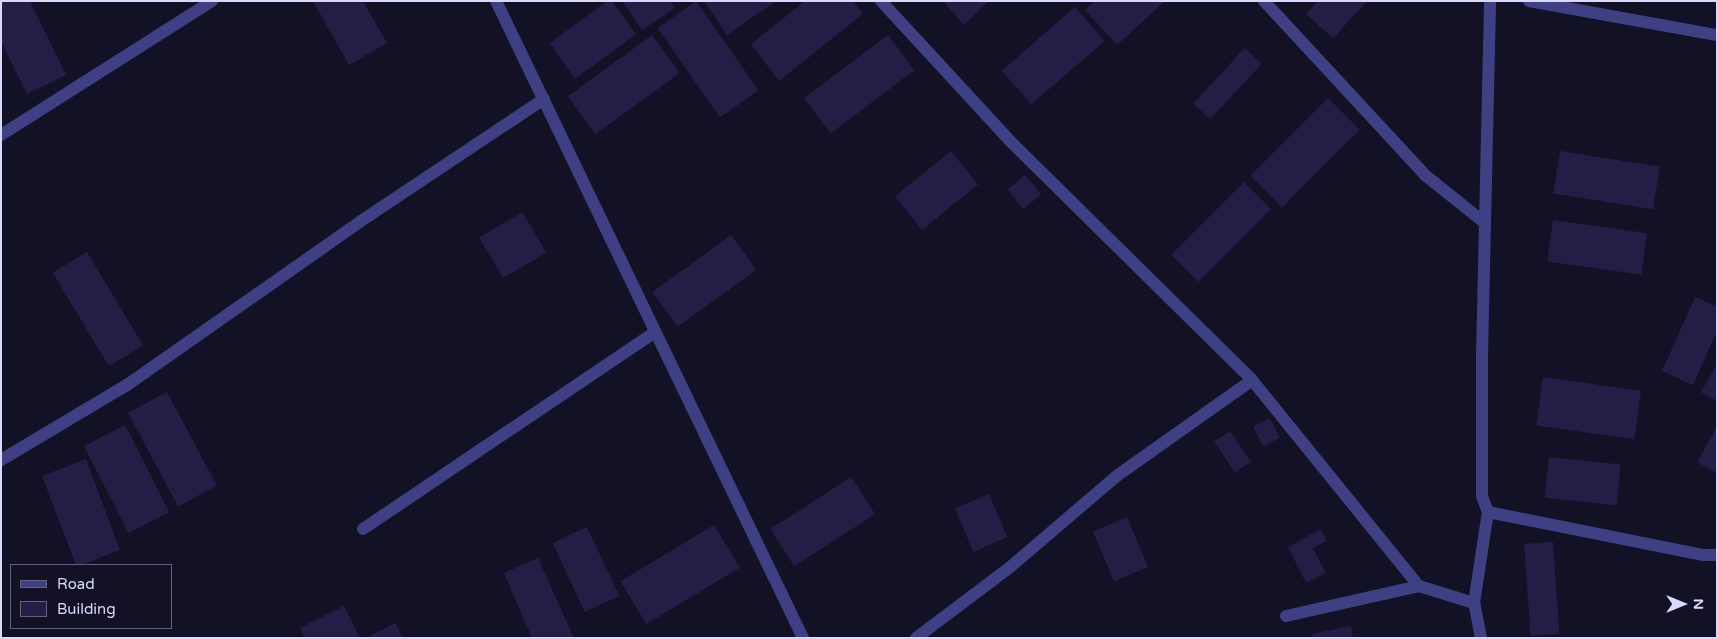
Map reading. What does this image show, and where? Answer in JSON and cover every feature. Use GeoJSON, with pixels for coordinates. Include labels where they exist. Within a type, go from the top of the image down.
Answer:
{"type":"FeatureCollection","features":[{"type":"Feature","properties":{"kind":"street"},"geometry":{"type":"LineString","coordinates":[[1,135],[212,1]]}},
{"type":"Feature","properties":{"kind":"street"},"geometry":{"type":"LineString","coordinates":[[496,1],[803,638]]}},
{"type":"Feature","properties":{"kind":"street"},"geometry":{"type":"LineString","coordinates":[[881,1],[1011,142],[1252,380],[1419,586]]}},
{"type":"Feature","properties":{"kind":"street"},"geometry":{"type":"LineString","coordinates":[[1264,1],[1425,175],[1485,223]]}},
{"type":"Feature","properties":{"kind":"street"},"geometry":{"type":"LineString","coordinates":[[1481,638],[1474,603],[1488,512],[1482,496],[1482,356],[1490,1]]}},
{"type":"Feature","properties":{"kind":"street"},"geometry":{"type":"LineString","coordinates":[[1529,1],[1717,35]]}},
{"type":"Feature","properties":{"kind":"street"},"geometry":{"type":"LineString","coordinates":[[1,460],[127,385],[362,221],[544,99]]}},
{"type":"Feature","properties":{"kind":"street"},"geometry":{"type":"LineString","coordinates":[[363,529],[656,332]]}},
{"type":"Feature","properties":{"kind":"street"},"geometry":{"type":"LineString","coordinates":[[916,638],[1009,568],[1118,475],[1252,380]]}},
{"type":"Feature","properties":{"kind":"street"},"geometry":{"type":"LineString","coordinates":[[1488,512],[1704,555],[1717,555]]}},
{"type":"Feature","properties":{"kind":"street"},"geometry":{"type":"LineString","coordinates":[[1286,616],[1419,586],[1474,603]]}},
{"type":"Feature","properties":{"kind":"building"},"geometry":{"type":"Polygon","coordinates":[[[4,1],[30,1],[66,75],[27,94],[1,42],[1,3],[4,1]]]}},
{"type":"Feature","properties":{"kind":"building"},"geometry":{"type":"Polygon","coordinates":[[[313,1],[363,1],[387,43],[349,65],[313,1]]]}},
{"type":"Feature","properties":{"kind":"building"},"geometry":{"type":"Polygon","coordinates":[[[607,1],[612,1],[636,34],[575,79],[550,43],[607,1]]]}},
{"type":"Feature","properties":{"kind":"building"},"geometry":{"type":"Polygon","coordinates":[[[622,1],[670,1],[675,8],[642,30],[622,1]]]}},
{"type":"Feature","properties":{"kind":"building"},"geometry":{"type":"Polygon","coordinates":[[[696,1],[759,90],[720,117],[657,28],[696,1]]]}},
{"type":"Feature","properties":{"kind":"building"},"geometry":{"type":"Polygon","coordinates":[[[704,1],[776,1],[727,35],[704,1]]]}},
{"type":"Feature","properties":{"kind":"building"},"geometry":{"type":"Polygon","coordinates":[[[805,1],[853,1],[863,14],[779,81],[751,44],[805,1]]]}},
{"type":"Feature","properties":{"kind":"building"},"geometry":{"type":"Polygon","coordinates":[[[943,1],[989,1],[964,25],[943,1]]]}},
{"type":"Feature","properties":{"kind":"building"},"geometry":{"type":"Polygon","coordinates":[[[1095,1],[1165,1],[1117,45],[1085,10],[1095,1]]]}},
{"type":"Feature","properties":{"kind":"building"},"geometry":{"type":"Polygon","coordinates":[[[1318,1],[1367,1],[1333,38],[1306,14],[1318,1]]]}},
{"type":"Feature","properties":{"kind":"building"},"geometry":{"type":"Polygon","coordinates":[[[1075,7],[1105,41],[1031,105],[1002,71],[1075,7]]]}},
{"type":"Feature","properties":{"kind":"building"},"geometry":{"type":"Polygon","coordinates":[[[652,35],[680,73],[595,134],[568,96],[652,35]]]}},
{"type":"Feature","properties":{"kind":"building"},"geometry":{"type":"Polygon","coordinates":[[[888,35],[914,70],[831,133],[804,98],[888,35]]]}},
{"type":"Feature","properties":{"kind":"building"},"geometry":{"type":"Polygon","coordinates":[[[1245,48],[1262,64],[1210,119],[1193,104],[1245,48]]]}},
{"type":"Feature","properties":{"kind":"building"},"geometry":{"type":"Polygon","coordinates":[[[1328,98],[1360,130],[1282,208],[1250,176],[1328,98]]]}},
{"type":"Feature","properties":{"kind":"building"},"geometry":{"type":"Polygon","coordinates":[[[951,151],[978,184],[922,230],[895,196],[951,151]]]}},
{"type":"Feature","properties":{"kind":"building"},"geometry":{"type":"Polygon","coordinates":[[[1560,151],[1660,167],[1653,209],[1553,193],[1560,151]]]}},
{"type":"Feature","properties":{"kind":"building"},"geometry":{"type":"Polygon","coordinates":[[[1025,175],[1041,194],[1023,209],[1007,190],[1025,175]]]}},
{"type":"Feature","properties":{"kind":"building"},"geometry":{"type":"Polygon","coordinates":[[[1244,182],[1271,209],[1198,282],[1171,255],[1244,182]]]}},
{"type":"Feature","properties":{"kind":"building"},"geometry":{"type":"Polygon","coordinates":[[[522,212],[546,252],[503,278],[479,238],[522,212]]]}},
{"type":"Feature","properties":{"kind":"building"},"geometry":{"type":"Polygon","coordinates":[[[1553,220],[1647,233],[1641,275],[1547,262],[1553,220]]]}},
{"type":"Feature","properties":{"kind":"building"},"geometry":{"type":"Polygon","coordinates":[[[731,235],[756,270],[678,327],[653,292],[731,235]]]}},
{"type":"Feature","properties":{"kind":"building"},"geometry":{"type":"Polygon","coordinates":[[[87,252],[143,345],[109,366],[53,273],[87,252]]]}},
{"type":"Feature","properties":{"kind":"building"},"geometry":{"type":"Polygon","coordinates":[[[1695,297],[1717,307],[1717,331],[1693,385],[1662,371],[1695,297]]]}},
{"type":"Feature","properties":{"kind":"building"},"geometry":{"type":"Polygon","coordinates":[[[1717,364],[1717,401],[1701,392],[1717,364]]]}},
{"type":"Feature","properties":{"kind":"building"},"geometry":{"type":"Polygon","coordinates":[[[1543,377],[1641,391],[1634,439],[1536,426],[1543,377]]]}},
{"type":"Feature","properties":{"kind":"building"},"geometry":{"type":"Polygon","coordinates":[[[167,392],[217,486],[178,506],[128,413],[167,392]]]}},
{"type":"Feature","properties":{"kind":"building"},"geometry":{"type":"Polygon","coordinates":[[[1270,418],[1280,438],[1263,446],[1253,427],[1270,418]]]}},
{"type":"Feature","properties":{"kind":"building"},"geometry":{"type":"Polygon","coordinates":[[[125,425],[169,512],[129,533],[84,446],[125,425]]]}},
{"type":"Feature","properties":{"kind":"building"},"geometry":{"type":"Polygon","coordinates":[[[1717,427],[1717,473],[1697,462],[1717,427]]]}},
{"type":"Feature","properties":{"kind":"building"},"geometry":{"type":"Polygon","coordinates":[[[1230,431],[1251,462],[1235,472],[1214,442],[1230,431]]]}},
{"type":"Feature","properties":{"kind":"building"},"geometry":{"type":"Polygon","coordinates":[[[1549,457],[1621,465],[1616,505],[1545,498],[1549,457]]]}},
{"type":"Feature","properties":{"kind":"building"},"geometry":{"type":"Polygon","coordinates":[[[86,459],[120,550],[84,564],[76,564],[42,476],[86,459]]]}},
{"type":"Feature","properties":{"kind":"building"},"geometry":{"type":"Polygon","coordinates":[[[851,477],[875,514],[794,566],[770,529],[851,477]]]}},
{"type":"Feature","properties":{"kind":"building"},"geometry":{"type":"Polygon","coordinates":[[[989,494],[1007,537],[973,552],[955,508],[989,494]]]}},
{"type":"Feature","properties":{"kind":"building"},"geometry":{"type":"Polygon","coordinates":[[[1127,517],[1148,567],[1114,581],[1093,531],[1127,517]]]}},
{"type":"Feature","properties":{"kind":"building"},"geometry":{"type":"Polygon","coordinates":[[[714,525],[740,568],[646,624],[621,581],[714,525]]]}},
{"type":"Feature","properties":{"kind":"building"},"geometry":{"type":"Polygon","coordinates":[[[587,527],[619,596],[585,612],[553,543],[587,527]]]}},
{"type":"Feature","properties":{"kind":"building"},"geometry":{"type":"Polygon","coordinates":[[[1321,529],[1327,541],[1313,548],[1326,573],[1306,583],[1288,547],[1321,529]]]}},
{"type":"Feature","properties":{"kind":"building"},"geometry":{"type":"Polygon","coordinates":[[[1553,542],[1559,634],[1530,636],[1524,544],[1553,542]]]}},
{"type":"Feature","properties":{"kind":"building"},"geometry":{"type":"Polygon","coordinates":[[[538,558],[574,638],[532,638],[504,573],[538,558]]]}},
{"type":"Feature","properties":{"kind":"building"},"geometry":{"type":"Polygon","coordinates":[[[344,606],[360,638],[305,638],[300,628],[344,606]]]}},
{"type":"Feature","properties":{"kind":"building"},"geometry":{"type":"Polygon","coordinates":[[[396,623],[402,638],[366,638],[396,623]]]}},
{"type":"Feature","properties":{"kind":"building"},"geometry":{"type":"Polygon","coordinates":[[[1351,626],[1353,638],[1313,638],[1312,634],[1351,626]]]}}]}
